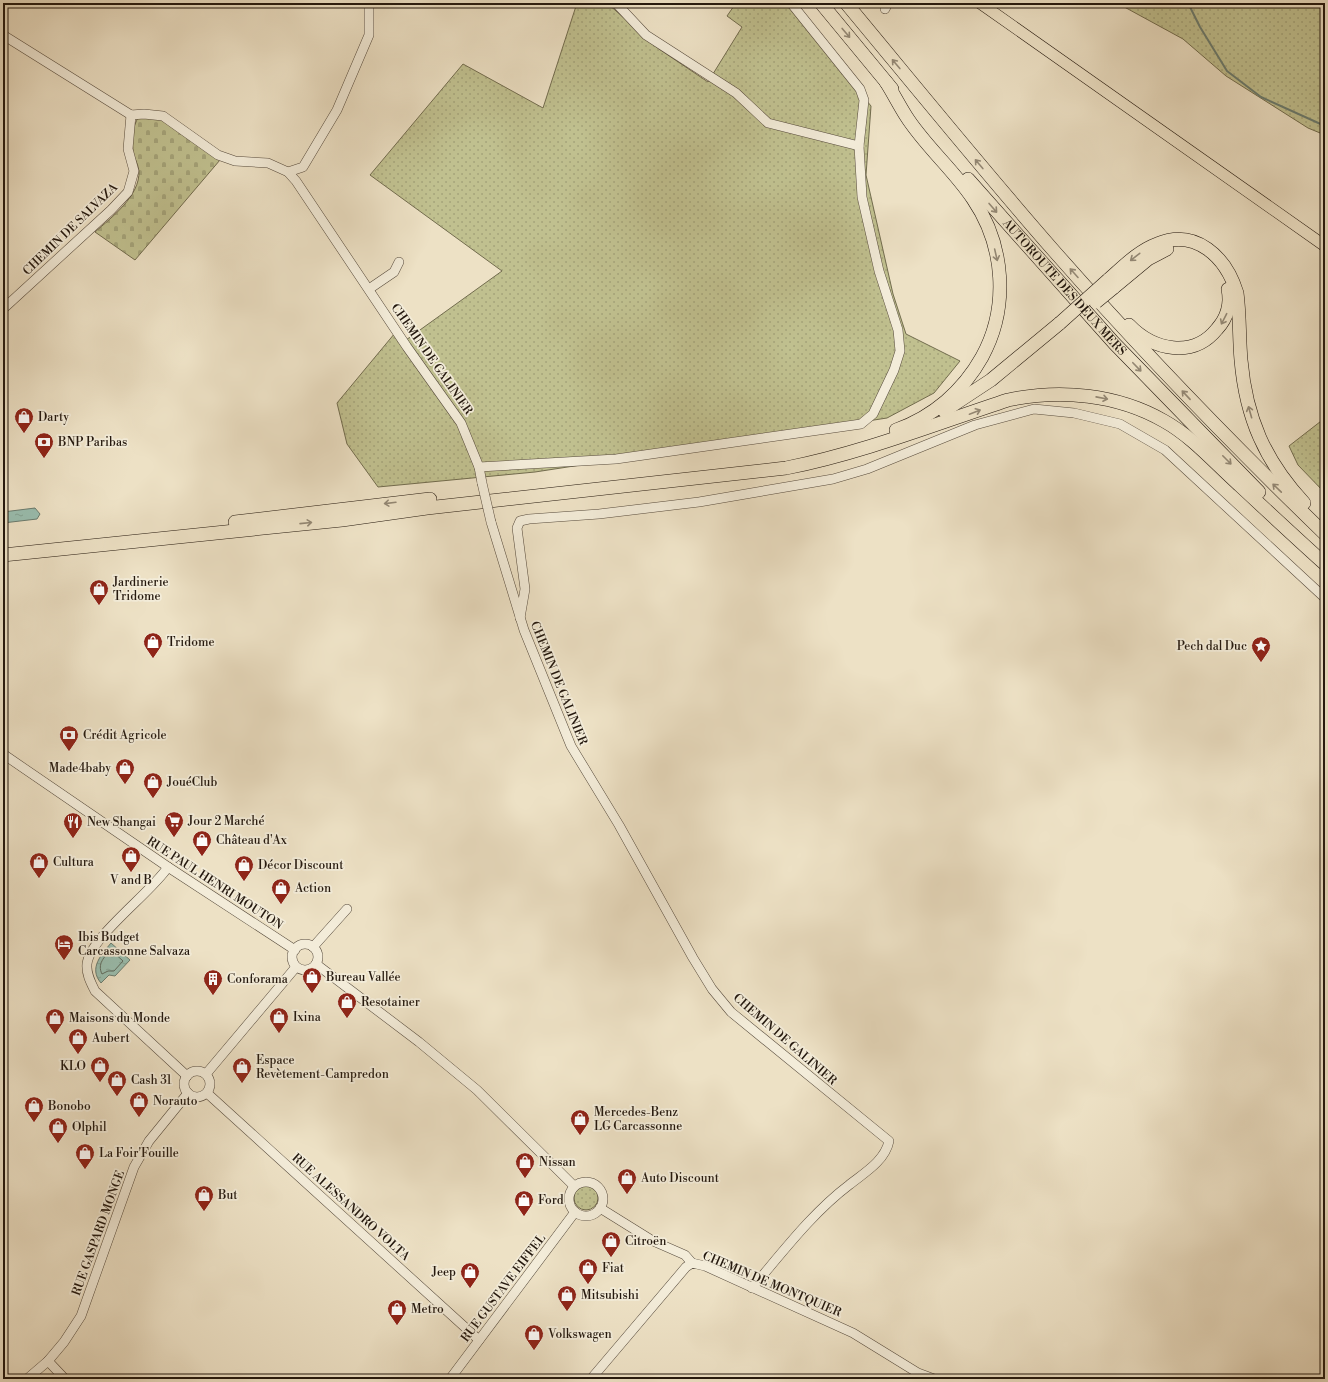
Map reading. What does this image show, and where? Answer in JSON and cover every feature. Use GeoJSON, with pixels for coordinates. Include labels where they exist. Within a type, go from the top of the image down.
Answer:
{"type":"FeatureCollection","features":[{"type":"Feature","properties":{"kind":"highway","name":"AUTOROUTE DES DEUX MERS"},"geometry":{"type":"LineString","coordinates":[[821,3],[970,181],[1114,343],[1202,435],[1325,556]]}},
{"type":"Feature","properties":{"kind":"highway","name":"AUTOROUTE DES DEUX MERS"},"geometry":{"type":"LineString","coordinates":[[846,3],[985,170],[1100,302],[1215,425],[1325,534]]}},
{"type":"Feature","properties":{"kind":"highway"},"geometry":{"type":"LineString","coordinates":[[886,82],[906,117],[973,199],[994,245],[1000,285],[998,315],[994,333],[973,372],[963,386],[936,409],[904,430]]}},
{"type":"Feature","properties":{"kind":"highway"},"geometry":{"type":"LineString","coordinates":[[3,555],[310,523],[434,507],[786,468],[834,458],[924,422],[966,397],[1062,326],[1110,284],[1136,256],[1165,241],[1189,241],[1212,251],[1222,261],[1233,280],[1236,293],[1244,386],[1253,423],[1269,457],[1282,476],[1325,525]]}},
{"type":"Feature","properties":{"kind":"highway"},"geometry":{"type":"LineString","coordinates":[[1100,302],[1117,312],[1133,329],[1152,342],[1173,348],[1184,349],[1206,341],[1220,326],[1228,309],[1228,290],[1220,270],[1205,255],[1188,249],[1172,248],[1156,254],[1110,284]]}},
{"type":"Feature","properties":{"kind":"highway"},"geometry":{"type":"LineString","coordinates":[[3,547],[296,515],[392,502],[508,492],[777,461],[837,450],[904,430],[952,420],[1008,400],[1031,395],[1068,394],[1119,402],[1152,414],[1179,431],[1325,564]]}},
{"type":"Feature","properties":{"kind":"main road"},"geometry":{"type":"LineString","coordinates":[[980,3],[1325,246]]}},
{"type":"Feature","properties":{"kind":"street"},"geometry":{"type":"LineString","coordinates":[[288,172],[303,167],[337,110],[369,35],[369,3]]}},
{"type":"Feature","properties":{"kind":"street"},"geometry":{"type":"LineString","coordinates":[[616,3],[646,35],[736,93],[768,123],[859,146]]}},
{"type":"Feature","properties":{"kind":"street"},"geometry":{"type":"LineString","coordinates":[[479,468],[616,459],[861,424],[873,414],[894,370],[900,351],[898,330],[879,271],[862,197],[859,146],[864,100],[860,89],[791,3]]}},
{"type":"Feature","properties":{"kind":"street"},"geometry":{"type":"LineString","coordinates":[[3,35],[131,115]]}},
{"type":"Feature","properties":{"kind":"street","name":"CHEMIN DE GALINIER"},"geometry":{"type":"LineString","coordinates":[[131,115],[144,114],[163,116],[218,155],[235,161],[268,163],[288,172],[296,181],[461,423],[479,468],[491,522],[520,618],[570,746],[619,825],[652,887],[712,989],[731,1012],[889,1141],[887,1152],[869,1169],[838,1193],[752,1288]]}},
{"type":"Feature","properties":{"kind":"street","name":"CHEMIN DE SALVAZA"},"geometry":{"type":"LineString","coordinates":[[3,309],[111,210],[128,192],[134,171],[128,149],[131,115]]}},
{"type":"Feature","properties":{"kind":"street"},"geometry":{"type":"LineString","coordinates":[[369,289],[394,272],[399,262]]}},
{"type":"Feature","properties":{"kind":"street"},"geometry":{"type":"LineString","coordinates":[[520,618],[525,589],[522,555],[517,528],[520,521],[599,514],[699,502],[833,479],[867,469],[975,425],[1034,409],[1074,413],[1120,424],[1165,450],[1325,598]]}},
{"type":"Feature","properties":{"kind":"street","name":"RUE PAUL HENRI MOUTON"},"geometry":{"type":"LineString","coordinates":[[3,754],[168,867],[295,950]]}},
{"type":"Feature","properties":{"kind":"street"},"geometry":{"type":"LineString","coordinates":[[168,867],[95,947],[87,964],[89,979],[94,991],[187,1076]]}},
{"type":"Feature","properties":{"kind":"street"},"geometry":{"type":"LineString","coordinates":[[313,947],[347,909]]}},
{"type":"Feature","properties":{"kind":"street"},"geometry":{"type":"LineString","coordinates":[[304,945],[313,947],[317,952],[318,958],[316,964],[309,970],[296,967],[292,958],[295,950],[304,945]]}},
{"type":"Feature","properties":{"kind":"street"},"geometry":{"type":"LineString","coordinates":[[316,964],[419,1042],[477,1090],[574,1186]]}},
{"type":"Feature","properties":{"kind":"street"},"geometry":{"type":"LineString","coordinates":[[206,1074],[296,967]]}},
{"type":"Feature","properties":{"kind":"street"},"geometry":{"type":"LineString","coordinates":[[196,1071],[206,1074],[210,1083],[207,1093],[198,1097],[188,1093],[184,1085],[187,1076],[196,1071]]}},
{"type":"Feature","properties":{"kind":"street","name":"RUE GASPARD MONGE"},"geometry":{"type":"LineString","coordinates":[[27,1379],[48,1362],[64,1342],[80,1316],[134,1167],[148,1141],[188,1093]]}},
{"type":"Feature","properties":{"kind":"street","name":"RUE ALESSANDRO VOLTA"},"geometry":{"type":"LineString","coordinates":[[207,1093],[479,1340]]}},
{"type":"Feature","properties":{"kind":"street"},"geometry":{"type":"LineString","coordinates":[[585,1182],[597,1185],[602,1196],[600,1208],[591,1215],[585,1216],[575,1212],[569,1202],[570,1191],[574,1186],[585,1182]]}},
{"type":"Feature","properties":{"kind":"street"},"geometry":{"type":"LineString","coordinates":[[600,1208],[653,1241],[686,1255],[692,1263]]}},
{"type":"Feature","properties":{"kind":"street","name":"RUE GUSTAVE EIFFEL"},"geometry":{"type":"LineString","coordinates":[[450,1379],[575,1212]]}},
{"type":"Feature","properties":{"kind":"street","name":"CHEMIN DE MONTQUIER"},"geometry":{"type":"LineString","coordinates":[[591,1379],[686,1267],[692,1263],[705,1266],[853,1333],[918,1373],[934,1379]]}},
{"type":"Feature","properties":{"kind":"street"},"geometry":{"type":"LineString","coordinates":[[48,1362],[65,1379]]}},
{"type":"Feature","properties":{"kind":"green space"},"geometry":{"type":"Polygon","coordinates":[[[577,3],[607,3],[659,49],[708,82],[742,27],[727,16],[736,3],[787,3],[871,106],[866,175],[893,294],[906,334],[960,361],[934,393],[887,418],[535,472],[378,487],[347,444],[337,403],[395,333],[406,340],[502,271],[370,175],[463,64],[543,108],[577,3]]]}},
{"type":"Feature","properties":{"kind":"green space"},"geometry":{"type":"Polygon","coordinates":[[[1117,3],[1325,3],[1325,135],[1308,128],[1226,76],[1183,39],[1117,3]]]}},
{"type":"Feature","properties":{"kind":"green space"},"geometry":{"type":"Polygon","coordinates":[[[138,117],[159,118],[220,160],[135,260],[95,232],[117,213],[135,189],[139,171],[132,150],[131,140],[132,132],[138,117]]]}},
{"type":"Feature","properties":{"kind":"green space"},"geometry":{"type":"Polygon","coordinates":[[[1325,418],[1325,493],[1298,465],[1289,446],[1325,418]]]}},
{"type":"Feature","properties":{"kind":"green space"},"geometry":{"type":"Polygon","coordinates":[[[586,1186],[595,1189],[598,1198],[595,1207],[586,1210],[577,1207],[574,1198],[577,1189],[586,1186]]]}},
{"type":"Feature","properties":{"kind":"water"},"geometry":{"type":"Polygon","coordinates":[[[35,508],[40,514],[37,519],[3,523],[3,512],[35,508]]]}},
{"type":"Feature","properties":{"kind":"water"},"geometry":{"type":"Polygon","coordinates":[[[111,943],[130,960],[115,976],[109,975],[101,983],[97,977],[96,967],[100,957],[111,943]]]}},
{"type":"Feature","properties":{"kind":"waterway"},"geometry":{"type":"LineString","coordinates":[[1188,3],[1200,27],[1227,71],[1261,97],[1325,126]]}},
{"type":"Feature","properties":{"kind":"place","name":"Darty"},"geometry":{"type":"Point","coordinates":[24,434]}},
{"type":"Feature","properties":{"kind":"place","name":"BNP Paribas"},"geometry":{"type":"Point","coordinates":[44,459]}},
{"type":"Feature","properties":{"kind":"place","name":"Jardinerie Tridome"},"geometry":{"type":"Point","coordinates":[99,606]}},
{"type":"Feature","properties":{"kind":"place","name":"Tridome"},"geometry":{"type":"Point","coordinates":[153,659]}},
{"type":"Feature","properties":{"kind":"place","name":"Pech dal Duc"},"geometry":{"type":"Point","coordinates":[1261,663]}},
{"type":"Feature","properties":{"kind":"place","name":"Crédit Agricole"},"geometry":{"type":"Point","coordinates":[69,752]}},
{"type":"Feature","properties":{"kind":"place","name":"Made4baby"},"geometry":{"type":"Point","coordinates":[125,785]}},
{"type":"Feature","properties":{"kind":"place","name":"JouéClub"},"geometry":{"type":"Point","coordinates":[153,799]}},
{"type":"Feature","properties":{"kind":"place","name":"Jour 2 Marché"},"geometry":{"type":"Point","coordinates":[174,838]}},
{"type":"Feature","properties":{"kind":"place","name":"New Shangai"},"geometry":{"type":"Point","coordinates":[73,839]}},
{"type":"Feature","properties":{"kind":"place","name":"Château d'Ax"},"geometry":{"type":"Point","coordinates":[202,857]}},
{"type":"Feature","properties":{"kind":"place","name":"V and B"},"geometry":{"type":"Point","coordinates":[131,873]}},
{"type":"Feature","properties":{"kind":"place","name":"Cultura"},"geometry":{"type":"Point","coordinates":[39,879]}},
{"type":"Feature","properties":{"kind":"place","name":"Décor Discount"},"geometry":{"type":"Point","coordinates":[244,882]}},
{"type":"Feature","properties":{"kind":"place","name":"Action"},"geometry":{"type":"Point","coordinates":[281,905]}},
{"type":"Feature","properties":{"kind":"place","name":"Ibis Budget Carcassonne Salvaza"},"geometry":{"type":"Point","coordinates":[64,961]}},
{"type":"Feature","properties":{"kind":"place","name":"Bureau Vallée"},"geometry":{"type":"Point","coordinates":[312,994]}},
{"type":"Feature","properties":{"kind":"place","name":"Conforama"},"geometry":{"type":"Point","coordinates":[213,996]}},
{"type":"Feature","properties":{"kind":"place","name":"Resotainer"},"geometry":{"type":"Point","coordinates":[347,1019]}},
{"type":"Feature","properties":{"kind":"place","name":"Ixina"},"geometry":{"type":"Point","coordinates":[279,1034]}},
{"type":"Feature","properties":{"kind":"place","name":"Maisons du Monde"},"geometry":{"type":"Point","coordinates":[55,1035]}},
{"type":"Feature","properties":{"kind":"place","name":"Aubert"},"geometry":{"type":"Point","coordinates":[78,1055]}},
{"type":"Feature","properties":{"kind":"place","name":"KLO"},"geometry":{"type":"Point","coordinates":[100,1083]}},
{"type":"Feature","properties":{"kind":"place","name":"Espace Revètement-Campredon"},"geometry":{"type":"Point","coordinates":[242,1084]}},
{"type":"Feature","properties":{"kind":"place","name":"Cash 31"},"geometry":{"type":"Point","coordinates":[117,1097]}},
{"type":"Feature","properties":{"kind":"place","name":"Norauto"},"geometry":{"type":"Point","coordinates":[139,1118]}},
{"type":"Feature","properties":{"kind":"place","name":"Bonobo"},"geometry":{"type":"Point","coordinates":[34,1123]}},
{"type":"Feature","properties":{"kind":"place","name":"Mercedes-Benz LG Carcassonne"},"geometry":{"type":"Point","coordinates":[580,1136]}},
{"type":"Feature","properties":{"kind":"place","name":"Olphil"},"geometry":{"type":"Point","coordinates":[58,1144]}},
{"type":"Feature","properties":{"kind":"place","name":"La Foir'Fouille"},"geometry":{"type":"Point","coordinates":[85,1170]}},
{"type":"Feature","properties":{"kind":"place","name":"Nissan"},"geometry":{"type":"Point","coordinates":[525,1179]}},
{"type":"Feature","properties":{"kind":"place","name":"Auto Discount"},"geometry":{"type":"Point","coordinates":[627,1195]}},
{"type":"Feature","properties":{"kind":"place","name":"But"},"geometry":{"type":"Point","coordinates":[204,1212]}},
{"type":"Feature","properties":{"kind":"place","name":"Ford"},"geometry":{"type":"Point","coordinates":[524,1217]}},
{"type":"Feature","properties":{"kind":"place","name":"Citroën"},"geometry":{"type":"Point","coordinates":[611,1258]}},
{"type":"Feature","properties":{"kind":"place","name":"Fiat"},"geometry":{"type":"Point","coordinates":[588,1285]}},
{"type":"Feature","properties":{"kind":"place","name":"Jeep"},"geometry":{"type":"Point","coordinates":[470,1289]}},
{"type":"Feature","properties":{"kind":"place","name":"Mitsubishi"},"geometry":{"type":"Point","coordinates":[567,1312]}},
{"type":"Feature","properties":{"kind":"place","name":"Metro"},"geometry":{"type":"Point","coordinates":[397,1326]}},
{"type":"Feature","properties":{"kind":"place","name":"Volkswagen"},"geometry":{"type":"Point","coordinates":[534,1351]}}]}
